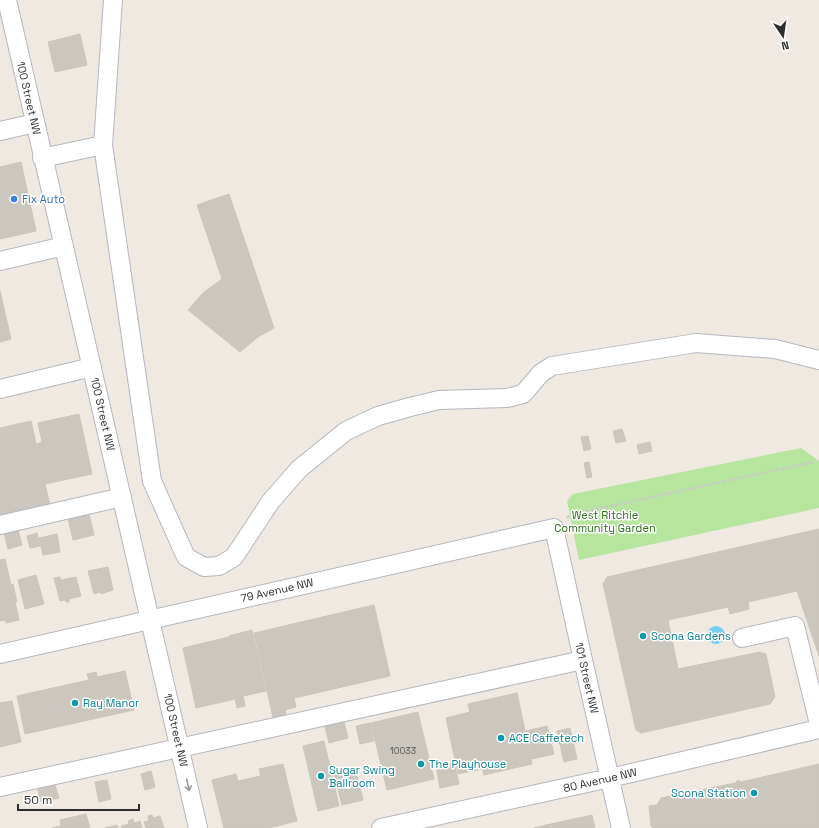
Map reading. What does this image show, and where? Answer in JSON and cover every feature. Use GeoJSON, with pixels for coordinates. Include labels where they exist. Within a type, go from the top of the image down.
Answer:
{"type":"FeatureCollection","features":[{"type":"Feature","properties":{"kind":"street","name":"100 Street NW"},"geometry":{"type":"LineString","coordinates":[[7,0],[42,158],[64,246],[198,828]]}},
{"type":"Feature","properties":{"kind":"street"},"geometry":{"type":"LineString","coordinates":[[113,0],[103,145],[152,481],[186,556],[204,567],[219,566],[234,557],[271,501],[299,469],[346,431],[378,416],[439,400],[507,398],[523,394],[541,373],[552,366],[696,343],[775,349],[819,360]]}},
{"type":"Feature","properties":{"kind":"street"},"geometry":{"type":"LineString","coordinates":[[0,131],[35,123]]}},
{"type":"Feature","properties":{"kind":"street"},"geometry":{"type":"LineString","coordinates":[[42,158],[103,145]]}},
{"type":"Feature","properties":{"kind":"street"},"geometry":{"type":"LineString","coordinates":[[0,261],[64,246]]}},
{"type":"Feature","properties":{"kind":"street"},"geometry":{"type":"LineString","coordinates":[[0,389],[92,367]]}},
{"type":"Feature","properties":{"kind":"street"},"geometry":{"type":"LineString","coordinates":[[0,525],[122,497]]}},
{"type":"Feature","properties":{"kind":"street","name":"79 Avenue NW"},"geometry":{"type":"LineString","coordinates":[[0,654],[554,528]]}},
{"type":"Feature","properties":{"kind":"street","name":"101 Street NW"},"geometry":{"type":"LineString","coordinates":[[554,528],[621,828]]}},
{"type":"Feature","properties":{"kind":"street"},"geometry":{"type":"LineString","coordinates":[[742,638],[795,626],[819,724]]}},
{"type":"Feature","properties":{"kind":"street"},"geometry":{"type":"LineString","coordinates":[[0,787],[583,660]]}},
{"type":"Feature","properties":{"kind":"street","name":"80 Avenue NW"},"geometry":{"type":"LineString","coordinates":[[381,828],[610,778],[819,729]]}},
{"type":"Feature","properties":{"kind":"path"},"geometry":{"type":"LineString","coordinates":[[554,528],[570,515],[813,462]]}},
{"type":"Feature","properties":{"kind":"green space","name":"West Ritchie Community Garden"},"geometry":{"type":"Polygon","coordinates":[[[801,448],[819,461],[819,508],[579,560],[567,501],[573,494],[801,448]]]}},
{"type":"Feature","properties":{"kind":"water"},"geometry":{"type":"Polygon","coordinates":[[[712,626],[720,626],[725,631],[723,642],[720,644],[712,644],[707,639],[707,631],[712,626]]]}},
{"type":"Feature","properties":{"kind":"building"},"geometry":{"type":"Polygon","coordinates":[[[80,34],[87,65],[55,72],[48,42],[80,34]]]}},
{"type":"Feature","properties":{"kind":"building","name":"Fix Auto"},"geometry":{"type":"Polygon","coordinates":[[[21,162],[36,231],[0,239],[0,167],[21,162]]]}},
{"type":"Feature","properties":{"kind":"building"},"geometry":{"type":"Polygon","coordinates":[[[229,194],[274,328],[258,337],[240,352],[188,310],[203,293],[222,279],[197,205],[229,194]]]}},
{"type":"Feature","properties":{"kind":"building"},"geometry":{"type":"Polygon","coordinates":[[[0,291],[11,339],[0,342],[0,291]]]}},
{"type":"Feature","properties":{"kind":"building"},"geometry":{"type":"Polygon","coordinates":[[[79,414],[92,474],[45,484],[50,505],[0,517],[0,428],[31,421],[36,444],[42,442],[38,423],[79,414]]]}},
{"type":"Feature","properties":{"kind":"building"},"geometry":{"type":"Polygon","coordinates":[[[622,429],[626,441],[616,443],[613,431],[622,429]]]}},
{"type":"Feature","properties":{"kind":"building"},"geometry":{"type":"Polygon","coordinates":[[[588,436],[591,449],[584,451],[581,437],[588,436]]]}},
{"type":"Feature","properties":{"kind":"building"},"geometry":{"type":"Polygon","coordinates":[[[650,442],[652,451],[639,454],[637,445],[650,442]]]}},
{"type":"Feature","properties":{"kind":"building"},"geometry":{"type":"Polygon","coordinates":[[[589,462],[592,477],[587,478],[584,463],[589,462]]]}},
{"type":"Feature","properties":{"kind":"building"},"geometry":{"type":"Polygon","coordinates":[[[89,514],[94,535],[73,540],[68,519],[89,514]]]}},
{"type":"Feature","properties":{"kind":"building","name":"Scona Gardens"},"geometry":{"type":"Polygon","coordinates":[[[819,529],[819,656],[797,591],[748,602],[749,609],[730,614],[728,607],[668,620],[678,669],[760,652],[766,654],[775,697],[770,704],[641,733],[636,730],[603,584],[607,577],[819,529]]]}},
{"type":"Feature","properties":{"kind":"building"},"geometry":{"type":"Polygon","coordinates":[[[18,530],[22,545],[8,549],[4,533],[18,530]]]}},
{"type":"Feature","properties":{"kind":"building"},"geometry":{"type":"Polygon","coordinates":[[[37,533],[40,546],[30,548],[27,536],[37,533]]]}},
{"type":"Feature","properties":{"kind":"building"},"geometry":{"type":"Polygon","coordinates":[[[57,534],[60,552],[43,555],[39,538],[57,534]]]}},
{"type":"Feature","properties":{"kind":"building"},"geometry":{"type":"Polygon","coordinates":[[[5,559],[11,585],[13,584],[19,620],[6,623],[5,620],[0,621],[0,560],[5,559]]]}},
{"type":"Feature","properties":{"kind":"building"},"geometry":{"type":"Polygon","coordinates":[[[108,567],[113,590],[101,594],[100,592],[94,594],[88,571],[108,567]]]}},
{"type":"Feature","properties":{"kind":"building"},"geometry":{"type":"Polygon","coordinates":[[[36,575],[44,604],[25,609],[18,580],[36,575]]]}},
{"type":"Feature","properties":{"kind":"building"},"geometry":{"type":"Polygon","coordinates":[[[60,577],[61,580],[76,577],[81,596],[69,599],[69,602],[66,602],[65,600],[60,601],[54,578],[60,577]]]}},
{"type":"Feature","properties":{"kind":"building"},"geometry":{"type":"Polygon","coordinates":[[[374,605],[390,676],[294,698],[296,707],[285,710],[287,719],[274,722],[254,633],[374,605]]]}},
{"type":"Feature","properties":{"kind":"building"},"geometry":{"type":"Polygon","coordinates":[[[252,630],[266,691],[243,696],[245,706],[237,708],[235,699],[196,708],[183,648],[252,630]]]}},
{"type":"Feature","properties":{"kind":"building","name":"Ray Manor"},"geometry":{"type":"Polygon","coordinates":[[[125,671],[134,710],[25,734],[17,696],[89,680],[87,674],[96,672],[97,677],[125,671]]]}},
{"type":"Feature","properties":{"kind":"building","name":"ACE Caffetech"},"geometry":{"type":"Polygon","coordinates":[[[517,693],[532,764],[484,775],[468,704],[517,693]]]}},
{"type":"Feature","properties":{"kind":"building"},"geometry":{"type":"Polygon","coordinates":[[[12,701],[21,742],[0,747],[0,703],[12,701]]]}},
{"type":"Feature","properties":{"kind":"building"},"geometry":{"type":"Polygon","coordinates":[[[418,712],[434,779],[387,790],[371,723],[418,712]]]}},
{"type":"Feature","properties":{"kind":"building"},"geometry":{"type":"Polygon","coordinates":[[[470,712],[482,769],[458,774],[446,718],[470,712]]]}},
{"type":"Feature","properties":{"kind":"building"},"geometry":{"type":"Polygon","coordinates":[[[344,722],[348,738],[329,743],[325,727],[344,722]]]}},
{"type":"Feature","properties":{"kind":"building"},"geometry":{"type":"Polygon","coordinates":[[[370,723],[374,741],[360,744],[356,726],[370,723]]]}},
{"type":"Feature","properties":{"kind":"building"},"geometry":{"type":"Polygon","coordinates":[[[547,726],[554,754],[532,759],[526,731],[547,726]]]}},
{"type":"Feature","properties":{"kind":"building"},"geometry":{"type":"Polygon","coordinates":[[[570,728],[577,759],[564,762],[557,731],[570,728]]]}},
{"type":"Feature","properties":{"kind":"building","name":"Sugar Swing Ballroom"},"geometry":{"type":"Polygon","coordinates":[[[324,741],[339,806],[318,811],[303,746],[324,741]]]}},
{"type":"Feature","properties":{"kind":"building"},"geometry":{"type":"Polygon","coordinates":[[[454,763],[459,784],[440,788],[436,766],[454,763]]]}},
{"type":"Feature","properties":{"kind":"building"},"geometry":{"type":"Polygon","coordinates":[[[283,764],[297,821],[269,828],[224,828],[212,780],[236,774],[238,781],[261,776],[259,769],[283,764]]]}},
{"type":"Feature","properties":{"kind":"building","name":"Scona Station"},"geometry":{"type":"Polygon","coordinates":[[[819,764],[819,828],[653,828],[653,826],[651,826],[649,806],[657,805],[661,798],[735,783],[738,780],[741,782],[819,764]]]}},
{"type":"Feature","properties":{"kind":"building"},"geometry":{"type":"Polygon","coordinates":[[[151,771],[155,787],[145,790],[141,774],[151,771]]]}},
{"type":"Feature","properties":{"kind":"building"},"geometry":{"type":"Polygon","coordinates":[[[356,772],[363,800],[342,805],[334,774],[341,773],[341,776],[356,772]]]}},
{"type":"Feature","properties":{"kind":"building"},"geometry":{"type":"Polygon","coordinates":[[[107,780],[111,799],[99,802],[95,782],[107,780]]]}},
{"type":"Feature","properties":{"kind":"building"},"geometry":{"type":"Polygon","coordinates":[[[54,782],[59,798],[41,802],[37,786],[54,782]]]}},
{"type":"Feature","properties":{"kind":"building"},"geometry":{"type":"Polygon","coordinates":[[[86,814],[90,828],[52,828],[61,826],[60,820],[86,814]]]}},
{"type":"Feature","properties":{"kind":"building"},"geometry":{"type":"Polygon","coordinates":[[[152,815],[153,818],[160,816],[164,828],[146,828],[144,822],[149,821],[148,816],[152,815]]]}},
{"type":"Feature","properties":{"kind":"building"},"geometry":{"type":"Polygon","coordinates":[[[592,815],[595,828],[546,828],[546,825],[592,815]]]}},
{"type":"Feature","properties":{"kind":"building"},"geometry":{"type":"Polygon","coordinates":[[[133,819],[134,823],[140,821],[142,828],[122,828],[121,826],[129,824],[128,821],[133,819]]]}},
{"type":"Feature","properties":{"kind":"building"},"geometry":{"type":"Polygon","coordinates":[[[117,825],[118,828],[105,828],[117,825]]]}},
{"type":"Feature","properties":{"kind":"building"},"geometry":{"type":"Polygon","coordinates":[[[546,825],[546,828],[534,828],[546,825]]]}},
{"type":"Feature","properties":{"kind":"place","name":"Fix Auto"},"geometry":{"type":"Point","coordinates":[14,199]}},
{"type":"Feature","properties":{"kind":"place","name":"Scona Gardens"},"geometry":{"type":"Point","coordinates":[643,636]}},
{"type":"Feature","properties":{"kind":"place","name":"Ray Manor"},"geometry":{"type":"Point","coordinates":[75,703]}},
{"type":"Feature","properties":{"kind":"place","name":"ACE Caffetech"},"geometry":{"type":"Point","coordinates":[501,738]}},
{"type":"Feature","properties":{"kind":"place","name":"The Playhouse"},"geometry":{"type":"Point","coordinates":[421,764]}},
{"type":"Feature","properties":{"kind":"place","name":"Sugar Swing Ballroom"},"geometry":{"type":"Point","coordinates":[321,776]}},
{"type":"Feature","properties":{"kind":"place","name":"Scona Station"},"geometry":{"type":"Point","coordinates":[754,793]}}]}
